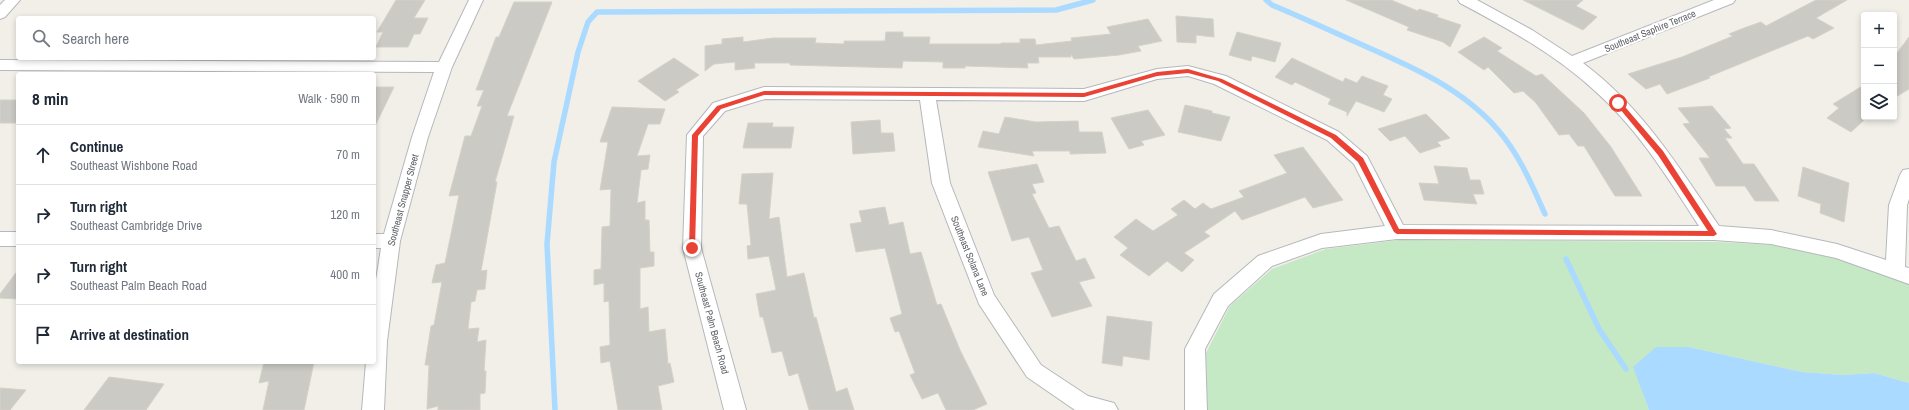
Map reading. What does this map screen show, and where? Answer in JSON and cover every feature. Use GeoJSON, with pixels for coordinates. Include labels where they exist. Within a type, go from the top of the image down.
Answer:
{"type":"FeatureCollection","features":[{"type":"Feature","properties":{"kind":"street"},"geometry":{"type":"LineString","coordinates":[[0,14],[14,0]]}},
{"type":"Feature","properties":{"kind":"street","name":"Southeast Snapper Street"},"geometry":{"type":"LineString","coordinates":[[376,358],[383,241],[444,67],[476,0]]}},
{"type":"Feature","properties":{"kind":"street"},"geometry":{"type":"LineString","coordinates":[[1465,0],[1520,29],[1571,62],[1618,103],[1660,153],[1714,234]]}},
{"type":"Feature","properties":{"kind":"street","name":"Southeast Saphire Terrace"},"geometry":{"type":"LineString","coordinates":[[1571,62],[1727,0]]}},
{"type":"Feature","properties":{"kind":"street"},"geometry":{"type":"LineString","coordinates":[[0,65],[444,67]]}},
{"type":"Feature","properties":{"kind":"street","name":"Southeast Palm Beach Road"},"geometry":{"type":"LineString","coordinates":[[735,410],[692,248],[695,135],[719,107],[764,93],[1084,95],[1157,74],[1188,71],[1220,80],[1333,136],[1361,160],[1397,232]]}},
{"type":"Feature","properties":{"kind":"street","name":"Southeast Solana Lane"},"geometry":{"type":"LineString","coordinates":[[928,94],[941,183],[986,298],[1034,371],[1083,404],[1107,410]]}},
{"type":"Feature","properties":{"kind":"street"},"geometry":{"type":"LineString","coordinates":[[1196,410],[1195,349],[1221,300],[1265,261],[1321,241],[1397,232],[1714,234],[1771,237],[1837,251],[1902,273],[1898,205],[1909,175]]}},
{"type":"Feature","properties":{"kind":"street"},"geometry":{"type":"LineString","coordinates":[[0,239],[16,239]]}},
{"type":"Feature","properties":{"kind":"street","name":"Southeast Snapper Street"},"geometry":{"type":"LineString","coordinates":[[373,410],[376,364]]}},
{"type":"Feature","properties":{"kind":"green space"},"geometry":{"type":"Polygon","coordinates":[[[1400,240],[1718,242],[1774,245],[1840,258],[1909,283],[1909,383],[1874,373],[1843,375],[1802,372],[1689,347],[1643,394],[1649,410],[1207,410],[1206,353],[1230,306],[1272,269],[1326,249],[1400,240]]]}},
{"type":"Feature","properties":{"kind":"water"},"geometry":{"type":"Polygon","coordinates":[[[1656,347],[1689,347],[1802,372],[1843,375],[1874,373],[1909,383],[1909,410],[1649,410],[1633,367],[1656,347]]]}},
{"type":"Feature","properties":{"kind":"building"},"geometry":{"type":"Polygon","coordinates":[[[396,0],[425,0],[414,18],[428,18],[420,34],[414,34],[408,47],[376,47],[383,32],[377,32],[396,0]]]}},
{"type":"Feature","properties":{"kind":"building"},"geometry":{"type":"Polygon","coordinates":[[[1346,0],[1391,0],[1418,11],[1419,9],[1438,15],[1437,17],[1461,25],[1450,47],[1443,42],[1407,30],[1409,27],[1346,0]]]}},
{"type":"Feature","properties":{"kind":"building"},"geometry":{"type":"Polygon","coordinates":[[[1523,0],[1583,0],[1576,6],[1597,17],[1583,30],[1523,0]]]}},
{"type":"Feature","properties":{"kind":"building"},"geometry":{"type":"Polygon","coordinates":[[[1816,0],[1847,0],[1816,18],[1834,28],[1813,39],[1808,36],[1708,77],[1710,78],[1667,94],[1660,84],[1646,89],[1628,74],[1682,57],[1733,36],[1729,34],[1761,22],[1766,26],[1816,0]]]}},
{"type":"Feature","properties":{"kind":"building"},"geometry":{"type":"Polygon","coordinates":[[[514,2],[552,2],[507,116],[514,116],[495,182],[497,182],[481,271],[487,270],[485,289],[477,290],[475,301],[471,302],[468,329],[479,328],[477,342],[486,340],[484,371],[486,371],[485,393],[480,394],[480,410],[438,410],[438,406],[427,409],[429,365],[425,365],[431,326],[434,325],[442,282],[432,283],[436,265],[445,263],[459,195],[449,196],[465,136],[471,136],[482,106],[477,106],[484,90],[476,90],[496,37],[499,37],[514,2]]]}},
{"type":"Feature","properties":{"kind":"building"},"geometry":{"type":"Polygon","coordinates":[[[1176,16],[1213,19],[1214,37],[1196,35],[1196,43],[1177,42],[1176,16]]]}},
{"type":"Feature","properties":{"kind":"building"},"geometry":{"type":"Polygon","coordinates":[[[1148,19],[1162,41],[1138,46],[1141,51],[1119,55],[1074,59],[1071,54],[1071,57],[1038,57],[1039,63],[1027,63],[1028,68],[965,66],[965,68],[943,68],[943,62],[903,61],[902,68],[790,65],[790,63],[754,63],[755,68],[735,70],[735,62],[714,64],[705,71],[705,46],[722,44],[722,39],[743,37],[743,42],[773,38],[816,38],[815,43],[844,44],[844,41],[885,41],[886,32],[903,32],[903,37],[930,37],[929,44],[1001,44],[1020,43],[1020,39],[1035,39],[1036,45],[1072,41],[1071,38],[1111,34],[1107,27],[1148,19]]]}},
{"type":"Feature","properties":{"kind":"building"},"geometry":{"type":"Polygon","coordinates":[[[1237,32],[1281,43],[1275,62],[1252,56],[1251,61],[1229,55],[1237,32]]]}},
{"type":"Feature","properties":{"kind":"building"},"geometry":{"type":"Polygon","coordinates":[[[1484,37],[1502,48],[1497,51],[1536,76],[1542,74],[1584,113],[1611,147],[1642,196],[1615,196],[1584,146],[1578,146],[1569,134],[1559,135],[1536,103],[1523,91],[1514,93],[1488,67],[1484,70],[1458,52],[1484,37]]]}},
{"type":"Feature","properties":{"kind":"building"},"geometry":{"type":"Polygon","coordinates":[[[1909,37],[1909,89],[1897,96],[1897,84],[1897,53],[1909,37]]]}},
{"type":"Feature","properties":{"kind":"building"},"geometry":{"type":"Polygon","coordinates":[[[674,58],[699,75],[676,90],[679,92],[665,101],[638,81],[674,58]]]}},
{"type":"Feature","properties":{"kind":"building"},"geometry":{"type":"Polygon","coordinates":[[[1292,58],[1343,82],[1345,78],[1357,83],[1362,76],[1388,86],[1383,95],[1392,99],[1384,112],[1356,101],[1347,116],[1347,112],[1328,104],[1331,99],[1295,82],[1292,85],[1275,77],[1292,58]]]}},
{"type":"Feature","properties":{"kind":"building"},"geometry":{"type":"Polygon","coordinates":[[[376,87],[394,87],[376,124],[376,87]]]}},
{"type":"Feature","properties":{"kind":"building"},"geometry":{"type":"Polygon","coordinates":[[[1861,87],[1861,120],[1864,120],[1851,132],[1827,118],[1839,108],[1833,104],[1861,87]]]}},
{"type":"Feature","properties":{"kind":"building"},"geometry":{"type":"Polygon","coordinates":[[[0,100],[16,100],[16,123],[0,123],[0,100]]]}},
{"type":"Feature","properties":{"kind":"building"},"geometry":{"type":"Polygon","coordinates":[[[1185,105],[1230,117],[1221,141],[1178,132],[1185,105]]]}},
{"type":"Feature","properties":{"kind":"building"},"geometry":{"type":"Polygon","coordinates":[[[1712,106],[1731,128],[1724,129],[1732,138],[1725,138],[1743,164],[1754,164],[1779,201],[1755,201],[1745,186],[1716,186],[1699,158],[1710,158],[1683,124],[1690,123],[1678,108],[1712,106]]]}},
{"type":"Feature","properties":{"kind":"building"},"geometry":{"type":"Polygon","coordinates":[[[612,107],[665,109],[660,124],[648,124],[637,156],[650,155],[648,169],[641,170],[637,203],[645,201],[645,220],[649,220],[650,252],[654,252],[654,266],[640,268],[640,309],[648,307],[649,332],[665,329],[668,364],[670,363],[674,382],[658,386],[662,410],[618,410],[610,361],[601,363],[600,347],[610,345],[609,301],[604,302],[604,283],[594,285],[594,270],[601,269],[602,227],[610,226],[611,189],[600,190],[608,142],[600,142],[612,107]]]}},
{"type":"Feature","properties":{"kind":"building"},"geometry":{"type":"Polygon","coordinates":[[[1148,110],[1165,135],[1141,141],[1144,145],[1129,149],[1111,118],[1148,110]]]}},
{"type":"Feature","properties":{"kind":"building"},"geometry":{"type":"Polygon","coordinates":[[[1426,114],[1450,138],[1437,142],[1441,146],[1420,153],[1405,136],[1390,141],[1378,129],[1426,114]]]}},
{"type":"Feature","properties":{"kind":"building"},"geometry":{"type":"Polygon","coordinates":[[[1005,117],[1036,122],[1078,121],[1079,132],[1102,132],[1106,153],[1070,154],[1070,151],[1032,151],[1034,156],[978,147],[983,131],[999,134],[1005,117]]]}},
{"type":"Feature","properties":{"kind":"building"},"geometry":{"type":"Polygon","coordinates":[[[880,120],[881,133],[893,133],[895,151],[853,154],[851,122],[880,120]]]}},
{"type":"Feature","properties":{"kind":"building"},"geometry":{"type":"Polygon","coordinates":[[[748,123],[773,123],[772,127],[794,127],[791,148],[743,148],[748,123]]]}},
{"type":"Feature","properties":{"kind":"building"},"geometry":{"type":"Polygon","coordinates":[[[1303,147],[1343,200],[1313,208],[1305,197],[1242,220],[1235,211],[1204,232],[1210,236],[1184,253],[1194,260],[1182,272],[1167,261],[1149,276],[1120,255],[1128,248],[1114,237],[1136,219],[1153,231],[1178,215],[1171,209],[1184,200],[1195,209],[1203,203],[1211,209],[1244,197],[1239,191],[1287,173],[1274,155],[1303,147]]]}},
{"type":"Feature","properties":{"kind":"building"},"geometry":{"type":"Polygon","coordinates":[[[1037,164],[1044,182],[1032,184],[1036,193],[1032,194],[1049,228],[1059,226],[1076,261],[1085,258],[1095,278],[1079,282],[1092,306],[1052,317],[1031,273],[1043,270],[1029,237],[1012,241],[988,172],[1037,164]]]}},
{"type":"Feature","properties":{"kind":"building"},"geometry":{"type":"Polygon","coordinates":[[[1434,166],[1467,168],[1470,180],[1480,180],[1484,194],[1473,194],[1477,204],[1424,200],[1419,183],[1439,184],[1434,166]]]}},
{"type":"Feature","properties":{"kind":"building"},"geometry":{"type":"Polygon","coordinates":[[[1803,167],[1849,183],[1844,222],[1820,213],[1821,204],[1798,196],[1803,167]]]}},
{"type":"Feature","properties":{"kind":"building"},"geometry":{"type":"Polygon","coordinates":[[[773,173],[769,219],[779,217],[787,277],[804,273],[814,318],[816,317],[836,392],[847,388],[854,410],[809,410],[798,373],[789,376],[782,351],[772,353],[763,317],[760,317],[756,294],[776,290],[769,256],[748,259],[747,246],[751,245],[747,204],[739,204],[742,174],[773,173]]]}},
{"type":"Feature","properties":{"kind":"building"},"geometry":{"type":"Polygon","coordinates":[[[885,207],[889,225],[903,222],[910,254],[921,252],[937,305],[941,304],[960,350],[987,404],[973,410],[946,410],[938,393],[922,399],[910,375],[915,373],[899,331],[895,332],[890,318],[902,314],[885,248],[856,252],[850,224],[862,222],[859,211],[885,207]]]}},
{"type":"Feature","properties":{"kind":"building"},"geometry":{"type":"Polygon","coordinates":[[[16,273],[16,299],[0,298],[0,294],[16,273]]]}},
{"type":"Feature","properties":{"kind":"building"},"geometry":{"type":"Polygon","coordinates":[[[1107,316],[1152,322],[1149,360],[1123,356],[1122,366],[1102,363],[1107,316]]]}},
{"type":"Feature","properties":{"kind":"building"},"geometry":{"type":"Polygon","coordinates":[[[264,364],[314,364],[304,410],[263,410],[269,381],[259,383],[264,364]]]}},
{"type":"Feature","properties":{"kind":"building"},"geometry":{"type":"Polygon","coordinates":[[[109,377],[164,384],[146,410],[84,410],[109,377]]]}},
{"type":"Feature","properties":{"kind":"building"},"geometry":{"type":"Polygon","coordinates":[[[0,388],[26,390],[10,410],[0,410],[0,388]]]}},
{"type":"Feature","properties":{"kind":"waterway"},"geometry":{"type":"LineString","coordinates":[[555,410],[547,244],[554,162],[578,52],[588,22],[597,12],[1056,10],[1093,0]]}},
{"type":"Feature","properties":{"kind":"waterway"},"geometry":{"type":"LineString","coordinates":[[1266,0],[1272,5],[1415,69],[1451,89],[1468,101],[1506,139],[1524,170],[1545,214]]}},
{"type":"Feature","properties":{"kind":"waterway"},"geometry":{"type":"LineString","coordinates":[[1566,259],[1599,329],[1626,369]]}},
{"type":"Feature","properties":{"kind":"route"},"geometry":{"type":"LineString","coordinates":[[692,248],[695,135],[719,107],[764,93],[1084,95],[1157,74],[1188,71],[1220,80],[1333,136],[1361,160],[1397,232],[1714,234],[1660,153],[1618,103]]}}]}
